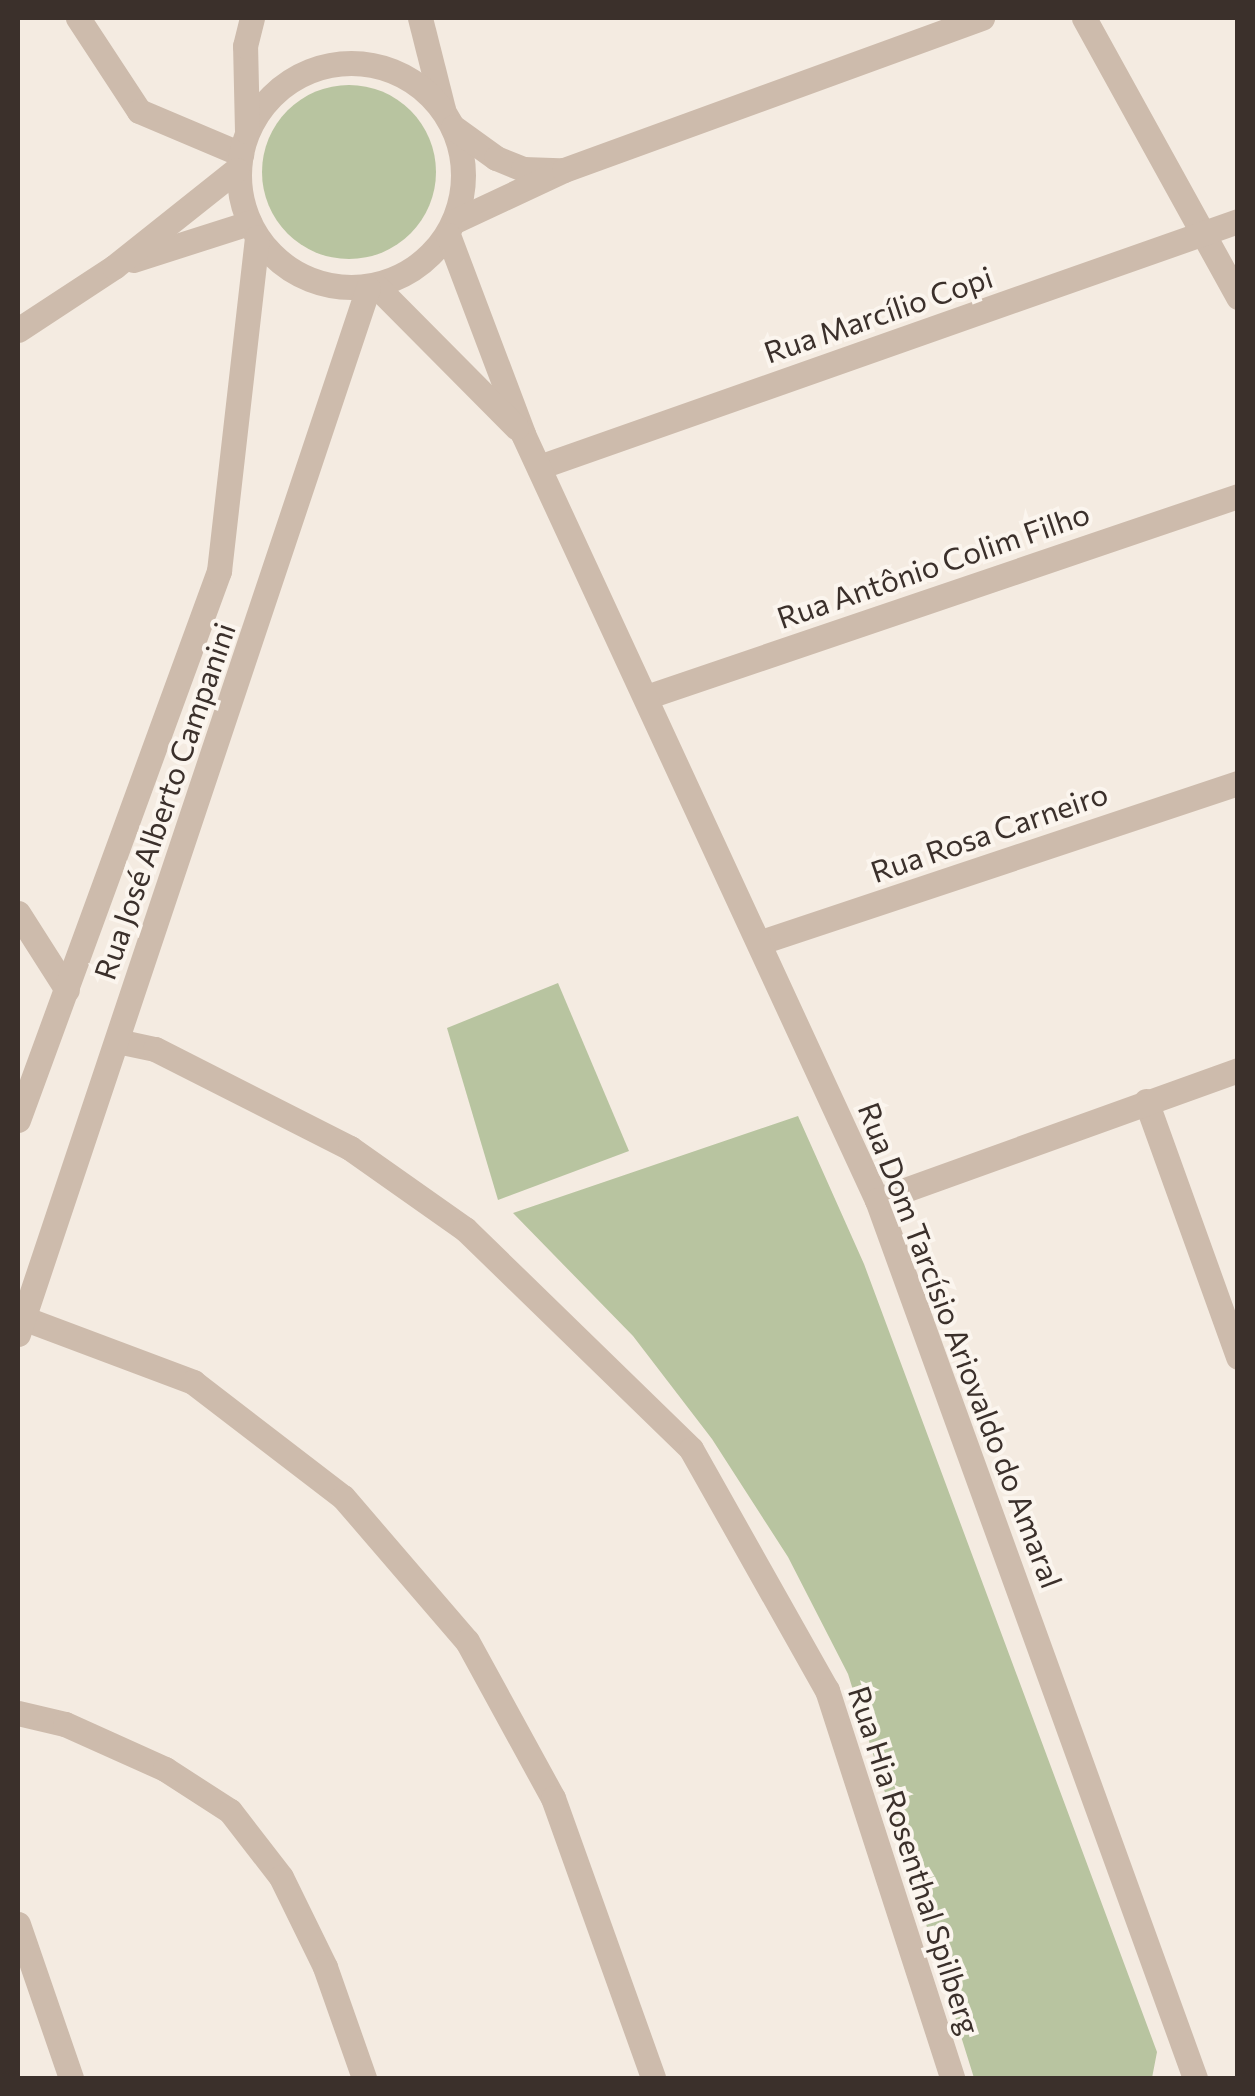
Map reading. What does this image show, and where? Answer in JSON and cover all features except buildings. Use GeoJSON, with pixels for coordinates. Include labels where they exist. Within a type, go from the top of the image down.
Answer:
{"type":"FeatureCollection","features":[{"type":"Feature","properties":{"kind":"street"},"geometry":{"type":"LineString","coordinates":[[78,18],[138,111],[241,152]]}},
{"type":"Feature","properties":{"kind":"street"},"geometry":{"type":"LineString","coordinates":[[252,18],[244,46],[241,152],[253,230],[287,268],[326,285],[372,287],[417,267],[452,228],[564,170],[982,18]]}},
{"type":"Feature","properties":{"kind":"street"},"geometry":{"type":"LineString","coordinates":[[420,18],[463,158],[452,228]]}},
{"type":"Feature","properties":{"kind":"street"},"geometry":{"type":"LineString","coordinates":[[1084,18],[1238,297]]}},
{"type":"Feature","properties":{"kind":"street"},"geometry":{"type":"LineString","coordinates":[[18,330],[114,266],[241,152],[268,99],[299,75],[338,63],[378,65],[414,82],[448,118],[496,158],[523,169],[564,170]]}},
{"type":"Feature","properties":{"kind":"street","name":"Rua Marcílio Copi"},"geometry":{"type":"LineString","coordinates":[[540,467],[1238,221]]}},
{"type":"Feature","properties":{"kind":"street","name":"Rua Dom Tarcísio Ariovaldo do Amaral"},"geometry":{"type":"LineString","coordinates":[[452,228],[523,434],[648,696],[878,1200],[1194,2078]]}},
{"type":"Feature","properties":{"kind":"street"},"geometry":{"type":"LineString","coordinates":[[114,266],[253,230]]}},
{"type":"Feature","properties":{"kind":"street","name":"Rua José Alberto Campanini"},"geometry":{"type":"LineString","coordinates":[[18,1120],[219,571],[253,230]]}},
{"type":"Feature","properties":{"kind":"street","name":"Rua Dom Tarcísio Ariovaldo do Amaral"},"geometry":{"type":"LineString","coordinates":[[372,287],[523,434]]}},
{"type":"Feature","properties":{"kind":"street","name":"Rua José Alberto Campanini"},"geometry":{"type":"LineString","coordinates":[[20,1326],[372,287]]}},
{"type":"Feature","properties":{"kind":"street","name":"Rua Antônio Colim Filho"},"geometry":{"type":"LineString","coordinates":[[648,696],[1238,496]]}},
{"type":"Feature","properties":{"kind":"street","name":"Rua Rosa Carneiro"},"geometry":{"type":"LineString","coordinates":[[761,942],[1238,783]]}},
{"type":"Feature","properties":{"kind":"street"},"geometry":{"type":"LineString","coordinates":[[18,913],[67,990]]}},
{"type":"Feature","properties":{"kind":"street","name":"Rua Hia Rosenthal Spilberg"},"geometry":{"type":"LineString","coordinates":[[117,1040],[156,1049],[350,1148],[465,1229],[692,1449],[827,1690],[952,2078]]}},
{"type":"Feature","properties":{"kind":"street"},"geometry":{"type":"LineString","coordinates":[[878,1200],[1238,1070]]}},
{"type":"Feature","properties":{"kind":"street"},"geometry":{"type":"LineString","coordinates":[[1146,1102],[1238,1357]]}},
{"type":"Feature","properties":{"kind":"street"},"geometry":{"type":"LineString","coordinates":[[20,1326],[193,1382],[342,1497],[467,1641],[553,1798],[653,2078]]}},
{"type":"Feature","properties":{"kind":"street"},"geometry":{"type":"LineString","coordinates":[[18,1713],[65,1724],[165,1768],[230,1811],[282,1877],[325,1967],[364,2078]]}},
{"type":"Feature","properties":{"kind":"street"},"geometry":{"type":"LineString","coordinates":[[18,1924],[71,2078]]}},
{"type":"Feature","properties":{"kind":"green space"},"geometry":{"type":"Polygon","coordinates":[[[349,85],[382,92],[410,111],[429,139],[436,172],[429,205],[410,233],[382,252],[349,259],[316,252],[288,233],[269,205],[262,172],[269,139],[288,111],[316,92],[349,85]]]}},
{"type":"Feature","properties":{"kind":"green space"},"geometry":{"type":"Polygon","coordinates":[[[558,983],[629,1151],[498,1200],[447,1028],[558,983]]]}},
{"type":"Feature","properties":{"kind":"green space"},"geometry":{"type":"Polygon","coordinates":[[[798,1116],[864,1264],[1157,2052],[1152,2078],[974,2078],[848,1674],[788,1557],[712,1439],[633,1336],[513,1213],[798,1116]]]}}]}
